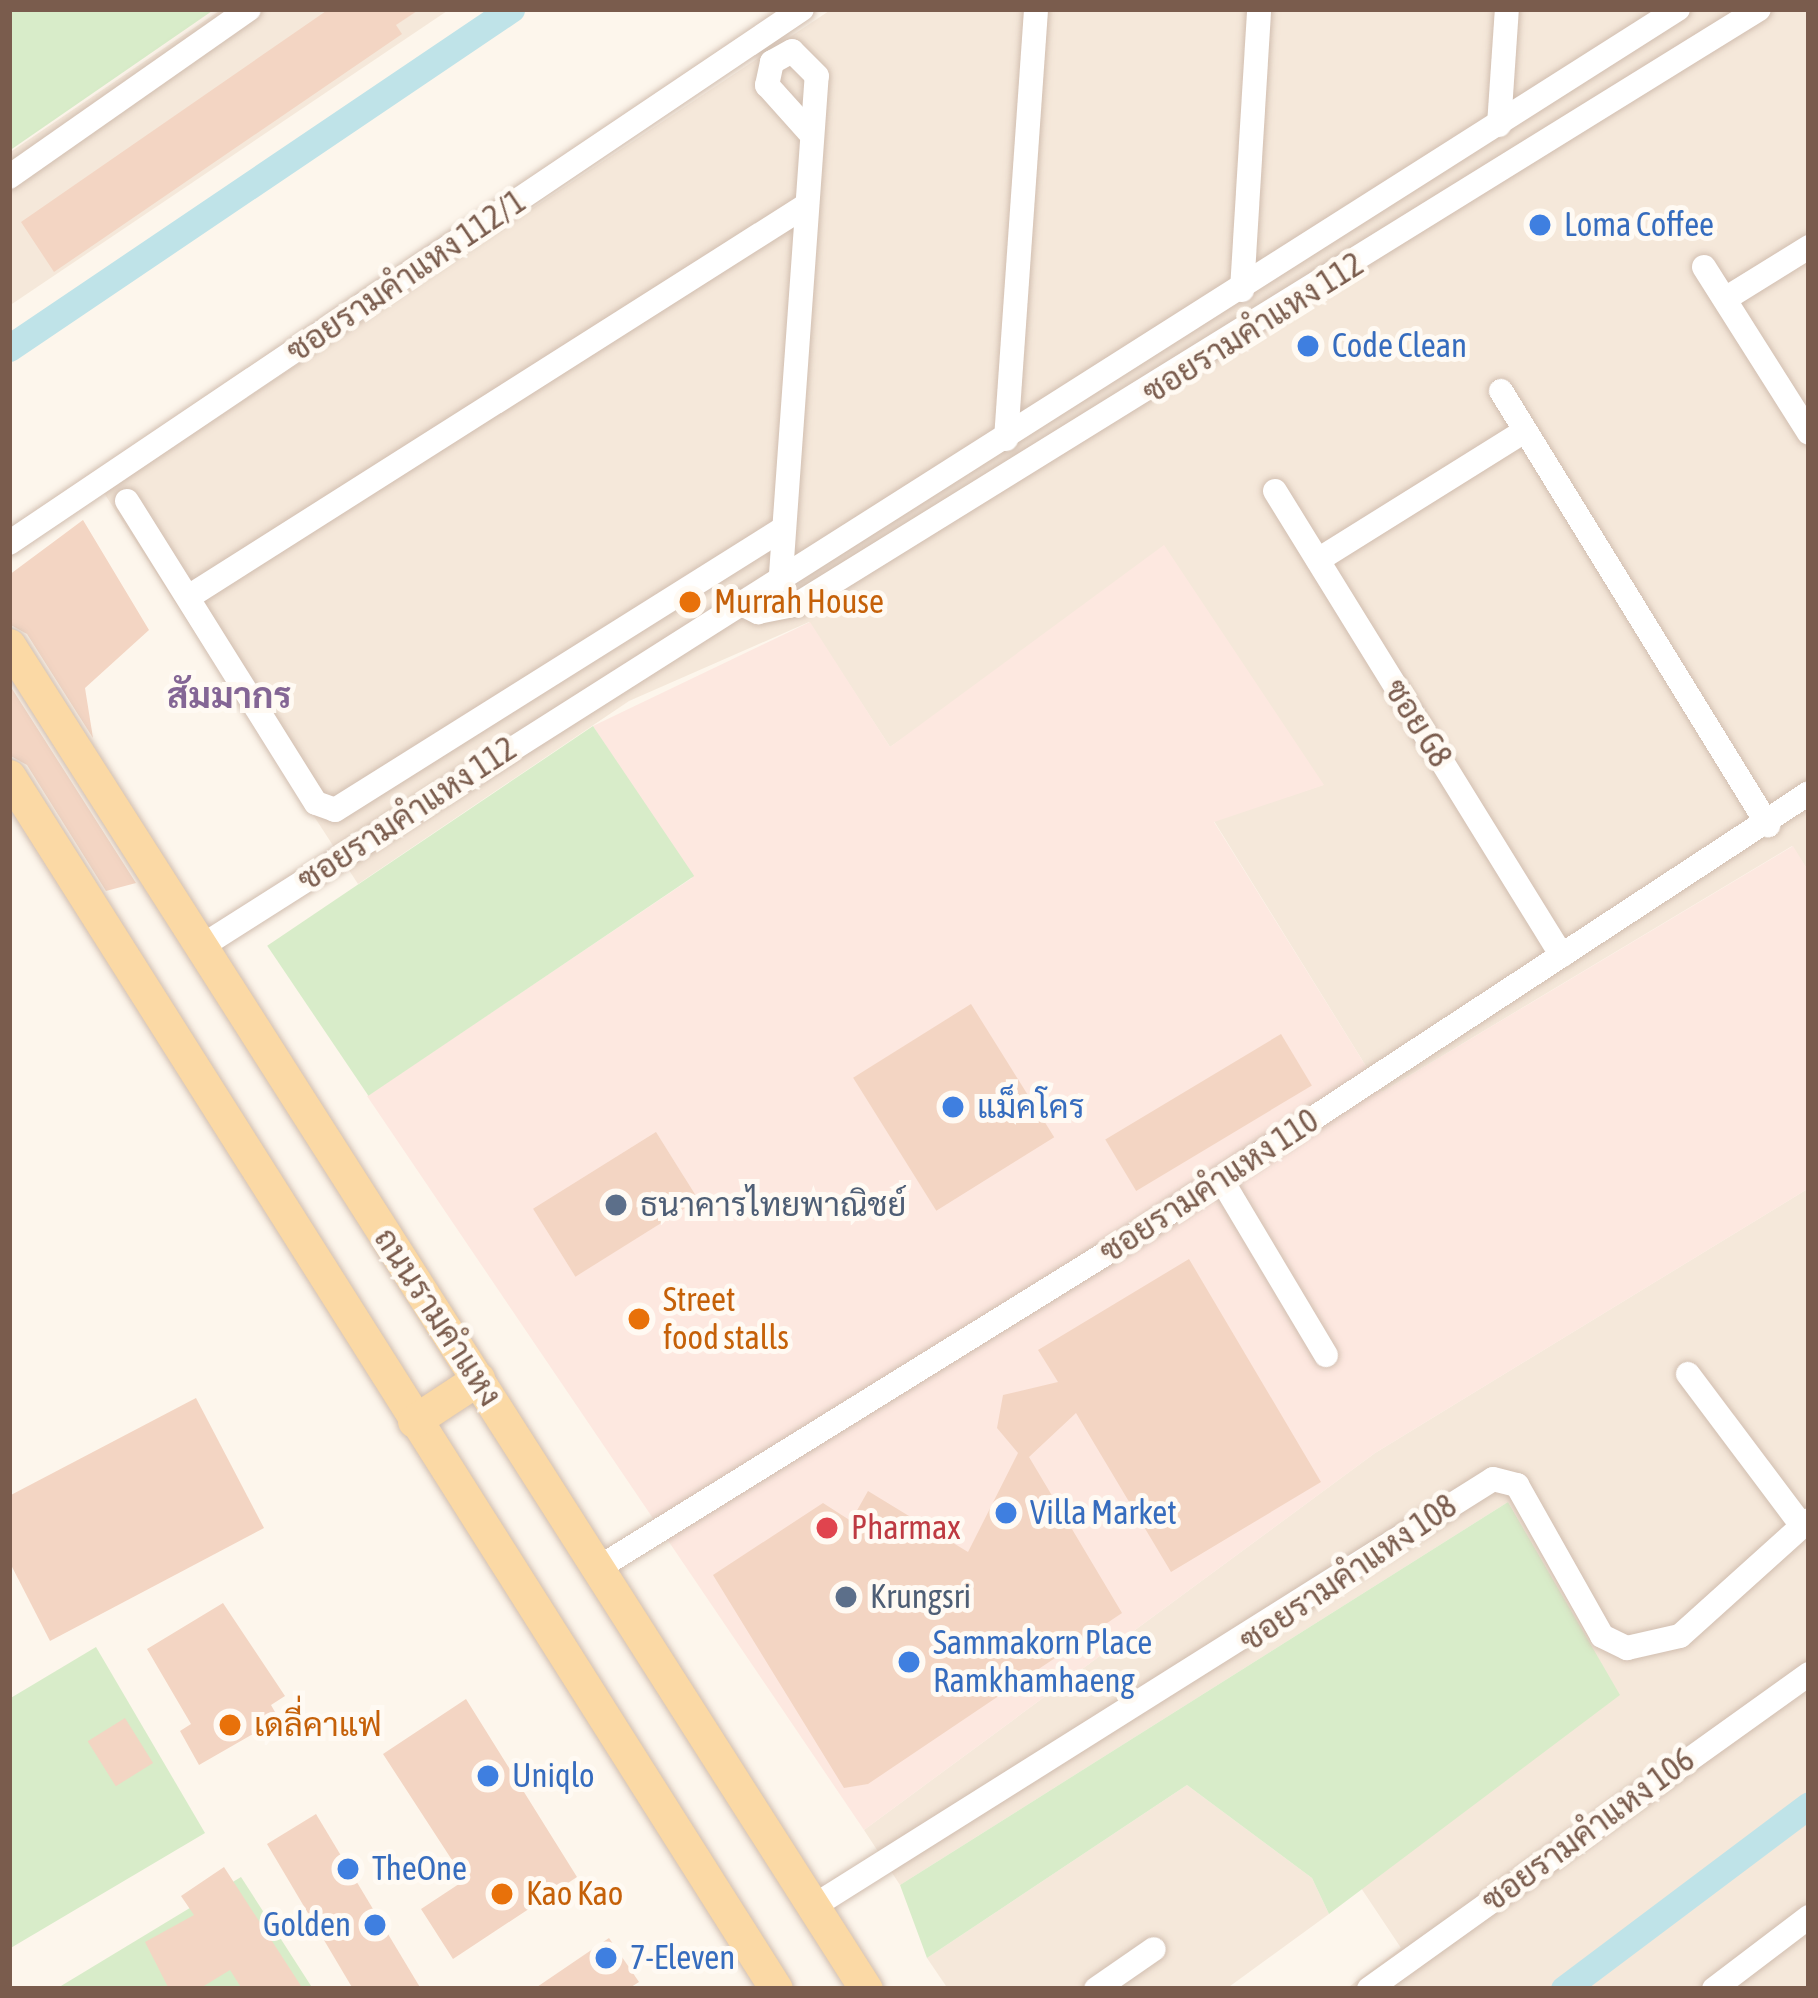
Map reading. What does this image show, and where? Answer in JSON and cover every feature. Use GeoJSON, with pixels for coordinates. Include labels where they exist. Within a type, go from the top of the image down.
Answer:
{"type":"FeatureCollection","features":[{"type":"Feature","properties":{"kind":"main road","name":"ถนนรามคำแหง"},"geometry":{"type":"LineString","coordinates":[[9,645],[866,1989]]}},
{"type":"Feature","properties":{"kind":"main road"},"geometry":{"type":"LineString","coordinates":[[9,776],[776,1989]]}},
{"type":"Feature","properties":{"kind":"main road"},"geometry":{"type":"LineString","coordinates":[[414,1420],[478,1379]]}},
{"type":"Feature","properties":{"kind":"street"},"geometry":{"type":"LineString","coordinates":[[9,177],[250,9]]}},
{"type":"Feature","properties":{"kind":"street","name":"ซอยรามคำแหง 112/1"},"geometry":{"type":"LineString","coordinates":[[9,543],[802,9]]}},
{"type":"Feature","properties":{"kind":"street"},"geometry":{"type":"LineString","coordinates":[[1006,439],[1036,9]]}},
{"type":"Feature","properties":{"kind":"street"},"geometry":{"type":"LineString","coordinates":[[1242,290],[1258,9]]}},
{"type":"Feature","properties":{"kind":"street"},"geometry":{"type":"LineString","coordinates":[[1499,125],[1507,9]]}},
{"type":"Feature","properties":{"kind":"street","name":"ซอยรามคำแหง 112"},"geometry":{"type":"LineString","coordinates":[[200,948],[736,601],[1006,439],[1678,9]]}},
{"type":"Feature","properties":{"kind":"street","name":"ซอยรามคำแหง 112"},"geometry":{"type":"LineString","coordinates":[[736,601],[758,612],[798,604],[1305,296],[1759,9]]}},
{"type":"Feature","properties":{"kind":"street"},"geometry":{"type":"LineString","coordinates":[[781,574],[811,134]]}},
{"type":"Feature","properties":{"kind":"street"},"geometry":{"type":"LineString","coordinates":[[190,596],[806,206]]}},
{"type":"Feature","properties":{"kind":"street"},"geometry":{"type":"LineString","coordinates":[[1725,299],[1809,248]]}},
{"type":"Feature","properties":{"kind":"street"},"geometry":{"type":"LineString","coordinates":[[1282,265],[1305,296]]}},
{"type":"Feature","properties":{"kind":"street"},"geometry":{"type":"LineString","coordinates":[[1704,267],[1809,433]]}},
{"type":"Feature","properties":{"kind":"street"},"geometry":{"type":"LineString","coordinates":[[1502,391],[1768,825]]}},
{"type":"Feature","properties":{"kind":"street"},"geometry":{"type":"LineString","coordinates":[[1318,560],[1523,432]]}},
{"type":"Feature","properties":{"kind":"street"},"geometry":{"type":"LineString","coordinates":[[959,467],[982,495]]}},
{"type":"Feature","properties":{"kind":"street","name":"ซอย G8"},"geometry":{"type":"LineString","coordinates":[[1275,491],[1562,956]]}},
{"type":"Feature","properties":{"kind":"street"},"geometry":{"type":"LineString","coordinates":[[127,501],[316,803],[335,810],[784,528]]}},
{"type":"Feature","properties":{"kind":"street","name":"ซอยรามคำแหง 110"},"geometry":{"type":"LineString","coordinates":[[600,1567],[1221,1179],[1768,825],[1809,793]]}},
{"type":"Feature","properties":{"kind":"street"},"geometry":{"type":"LineString","coordinates":[[1221,1179],[1326,1355]]}},
{"type":"Feature","properties":{"kind":"street"},"geometry":{"type":"LineString","coordinates":[[1688,1374],[1805,1523]]}},
{"type":"Feature","properties":{"kind":"street","name":"ซอยรามคำแหง 108"},"geometry":{"type":"LineString","coordinates":[[814,1906],[1492,1479],[1517,1485],[1602,1636],[1627,1648],[1680,1636],[1805,1523]]}},
{"type":"Feature","properties":{"kind":"street","name":"ซอยรามคําแหง 106"},"geometry":{"type":"LineString","coordinates":[[1369,1989],[1809,1674]]}},
{"type":"Feature","properties":{"kind":"street"},"geometry":{"type":"LineString","coordinates":[[1714,1989],[1809,1917]]}},
{"type":"Feature","properties":{"kind":"street"},"geometry":{"type":"LineString","coordinates":[[1096,1989],[1154,1949]]}},
{"type":"Feature","properties":{"kind":"shaded area"},"geometry":{"type":"Polygon","coordinates":[[[222,9],[450,9],[9,306],[9,153],[222,9]]]}},
{"type":"Feature","properties":{"kind":"shaded area"},"geometry":{"type":"Polygon","coordinates":[[[832,9],[1809,9],[1809,872],[1792,846],[1382,1092],[1214,821],[1323,785],[998,673],[890,747],[809,622],[629,701],[358,884],[104,493],[832,9]]]}},
{"type":"Feature","properties":{"kind":"shaded area"},"geometry":{"type":"Polygon","coordinates":[[[1164,545],[1324,785],[1214,822],[1382,1092],[1793,846],[1809,872],[1809,1188],[1375,1453],[864,1830],[367,1096],[692,878],[593,726],[810,622],[890,747],[1164,545]]]}},
{"type":"Feature","properties":{"kind":"shaded area"},"geometry":{"type":"Polygon","coordinates":[[[1809,1188],[1809,1797],[1621,1942],[1554,1989],[1346,1989],[1401,1948],[1361,1888],[1619,1695],[1508,1502],[900,1885],[864,1830],[1375,1453],[1809,1188]]]}},
{"type":"Feature","properties":{"kind":"shaded area"},"geometry":{"type":"Polygon","coordinates":[[[1187,1785],[1312,1878],[1329,1914],[1226,1989],[948,1989],[927,1958],[1187,1785]]]}},
{"type":"Feature","properties":{"kind":"shaded area"},"geometry":{"type":"Polygon","coordinates":[[[1809,1816],[1809,1989],[1573,1989],[1809,1816]]]}},
{"type":"Feature","properties":{"kind":"green space"},"geometry":{"type":"Polygon","coordinates":[[[9,9],[215,9],[9,151],[9,9]]]}},
{"type":"Feature","properties":{"kind":"green space"},"geometry":{"type":"Polygon","coordinates":[[[593,726],[694,876],[368,1096],[267,946],[593,726]]]}},
{"type":"Feature","properties":{"kind":"green space"},"geometry":{"type":"Polygon","coordinates":[[[1508,1502],[1620,1695],[1329,1914],[1312,1878],[1187,1785],[927,1958],[900,1885],[1508,1502]]]}},
{"type":"Feature","properties":{"kind":"green space"},"geometry":{"type":"Polygon","coordinates":[[[96,1647],[205,1833],[9,1949],[9,1699],[96,1647]]]}},
{"type":"Feature","properties":{"kind":"green space"},"geometry":{"type":"Polygon","coordinates":[[[241,1877],[313,1989],[56,1989],[241,1877]]]}},
{"type":"Feature","properties":{"kind":"building"},"geometry":{"type":"Polygon","coordinates":[[[329,9],[420,9],[396,25],[402,34],[54,272],[21,222],[329,9]]]}},
{"type":"Feature","properties":{"kind":"building"},"geometry":{"type":"Polygon","coordinates":[[[83,520],[149,630],[85,688],[93,738],[27,634],[9,624],[9,575],[83,520]]]}},
{"type":"Feature","properties":{"kind":"building"},"geometry":{"type":"Polygon","coordinates":[[[9,684],[136,883],[106,891],[27,765],[9,755],[9,684]]]}},
{"type":"Feature","properties":{"kind":"building","name":"แม็คโคร"},"geometry":{"type":"Polygon","coordinates":[[[971,1004],[1054,1137],[936,1211],[853,1078],[971,1004]]]}},
{"type":"Feature","properties":{"kind":"building"},"geometry":{"type":"Polygon","coordinates":[[[1281,1034],[1312,1085],[1136,1191],[1105,1140],[1281,1034]]]}},
{"type":"Feature","properties":{"kind":"building","name":"ธนาคารไทยพาณิชย์"},"geometry":{"type":"Polygon","coordinates":[[[656,1132],[698,1200],[575,1277],[533,1209],[656,1132]]]}},
{"type":"Feature","properties":{"kind":"building"},"geometry":{"type":"Polygon","coordinates":[[[1189,1259],[1321,1482],[1171,1572],[1076,1413],[1029,1457],[1122,1613],[868,1784],[844,1788],[713,1575],[823,1503],[851,1521],[868,1491],[968,1552],[1018,1453],[997,1428],[1003,1395],[1058,1382],[1038,1350],[1189,1259]]]}},
{"type":"Feature","properties":{"kind":"building"},"geometry":{"type":"Polygon","coordinates":[[[196,1398],[264,1528],[50,1641],[9,1561],[9,1496],[196,1398]]]}},
{"type":"Feature","properties":{"kind":"building"},"geometry":{"type":"Polygon","coordinates":[[[223,1603],[285,1696],[271,1705],[279,1719],[199,1765],[180,1731],[191,1724],[147,1649],[223,1603]]]}},
{"type":"Feature","properties":{"kind":"building"},"geometry":{"type":"Polygon","coordinates":[[[466,1699],[577,1877],[453,1959],[421,1909],[465,1880],[383,1754],[466,1699]]]}},
{"type":"Feature","properties":{"kind":"building"},"geometry":{"type":"Polygon","coordinates":[[[125,1718],[153,1763],[116,1786],[88,1741],[125,1718]]]}},
{"type":"Feature","properties":{"kind":"building"},"geometry":{"type":"Polygon","coordinates":[[[316,1814],[421,1989],[353,1989],[267,1844],[316,1814]]]}},
{"type":"Feature","properties":{"kind":"building"},"geometry":{"type":"Polygon","coordinates":[[[224,1867],[303,1989],[242,1989],[230,1970],[199,1989],[169,1989],[145,1942],[194,1915],[181,1896],[224,1867]]]}},
{"type":"Feature","properties":{"kind":"building"},"geometry":{"type":"Polygon","coordinates":[[[609,1938],[639,1982],[628,1989],[534,1989],[609,1938]]]}},
{"type":"Feature","properties":{"kind":"waterway"},"geometry":{"type":"LineString","coordinates":[[9,348],[511,9]]}},
{"type":"Feature","properties":{"kind":"waterway"},"geometry":{"type":"LineString","coordinates":[[1564,1989],[1809,1805]]}},
{"type":"Feature","properties":{"kind":"place","name":"Loma Coffee"},"geometry":{"type":"Point","coordinates":[1540,225]}},
{"type":"Feature","properties":{"kind":"place","name":"Code Clean"},"geometry":{"type":"Point","coordinates":[1308,346]}},
{"type":"Feature","properties":{"kind":"place","name":"Murrah House"},"geometry":{"type":"Point","coordinates":[690,602]}},
{"type":"Feature","properties":{"kind":"place","name":"แม็คโคร"},"geometry":{"type":"Point","coordinates":[953,1107]}},
{"type":"Feature","properties":{"kind":"place","name":"ธนาคารไทยพาณิชย์"},"geometry":{"type":"Point","coordinates":[616,1205]}},
{"type":"Feature","properties":{"kind":"place","name":"Street food stalls"},"geometry":{"type":"Point","coordinates":[639,1319]}},
{"type":"Feature","properties":{"kind":"place","name":"Villa Market"},"geometry":{"type":"Point","coordinates":[1006,1513]}},
{"type":"Feature","properties":{"kind":"place","name":"Pharmax"},"geometry":{"type":"Point","coordinates":[827,1528]}},
{"type":"Feature","properties":{"kind":"place","name":"Krungsri"},"geometry":{"type":"Point","coordinates":[846,1597]}},
{"type":"Feature","properties":{"kind":"place","name":"Sammakorn Place Ramkhamhaeng"},"geometry":{"type":"Point","coordinates":[909,1662]}},
{"type":"Feature","properties":{"kind":"place","name":"เดลี่คาแฟ"},"geometry":{"type":"Point","coordinates":[230,1725]}},
{"type":"Feature","properties":{"kind":"place","name":"Uniqlo"},"geometry":{"type":"Point","coordinates":[488,1776]}},
{"type":"Feature","properties":{"kind":"place","name":"TheOne"},"geometry":{"type":"Point","coordinates":[348,1869]}},
{"type":"Feature","properties":{"kind":"place","name":"Kao Kao"},"geometry":{"type":"Point","coordinates":[502,1894]}},
{"type":"Feature","properties":{"kind":"place","name":"Golden"},"geometry":{"type":"Point","coordinates":[375,1925]}},
{"type":"Feature","properties":{"kind":"place","name":"7-Eleven"},"geometry":{"type":"Point","coordinates":[606,1958]}},
{"type":"Feature","properties":{"kind":"district","name":"สัมมากร"},"geometry":{"type":"Point","coordinates":[229,696]}}]}
